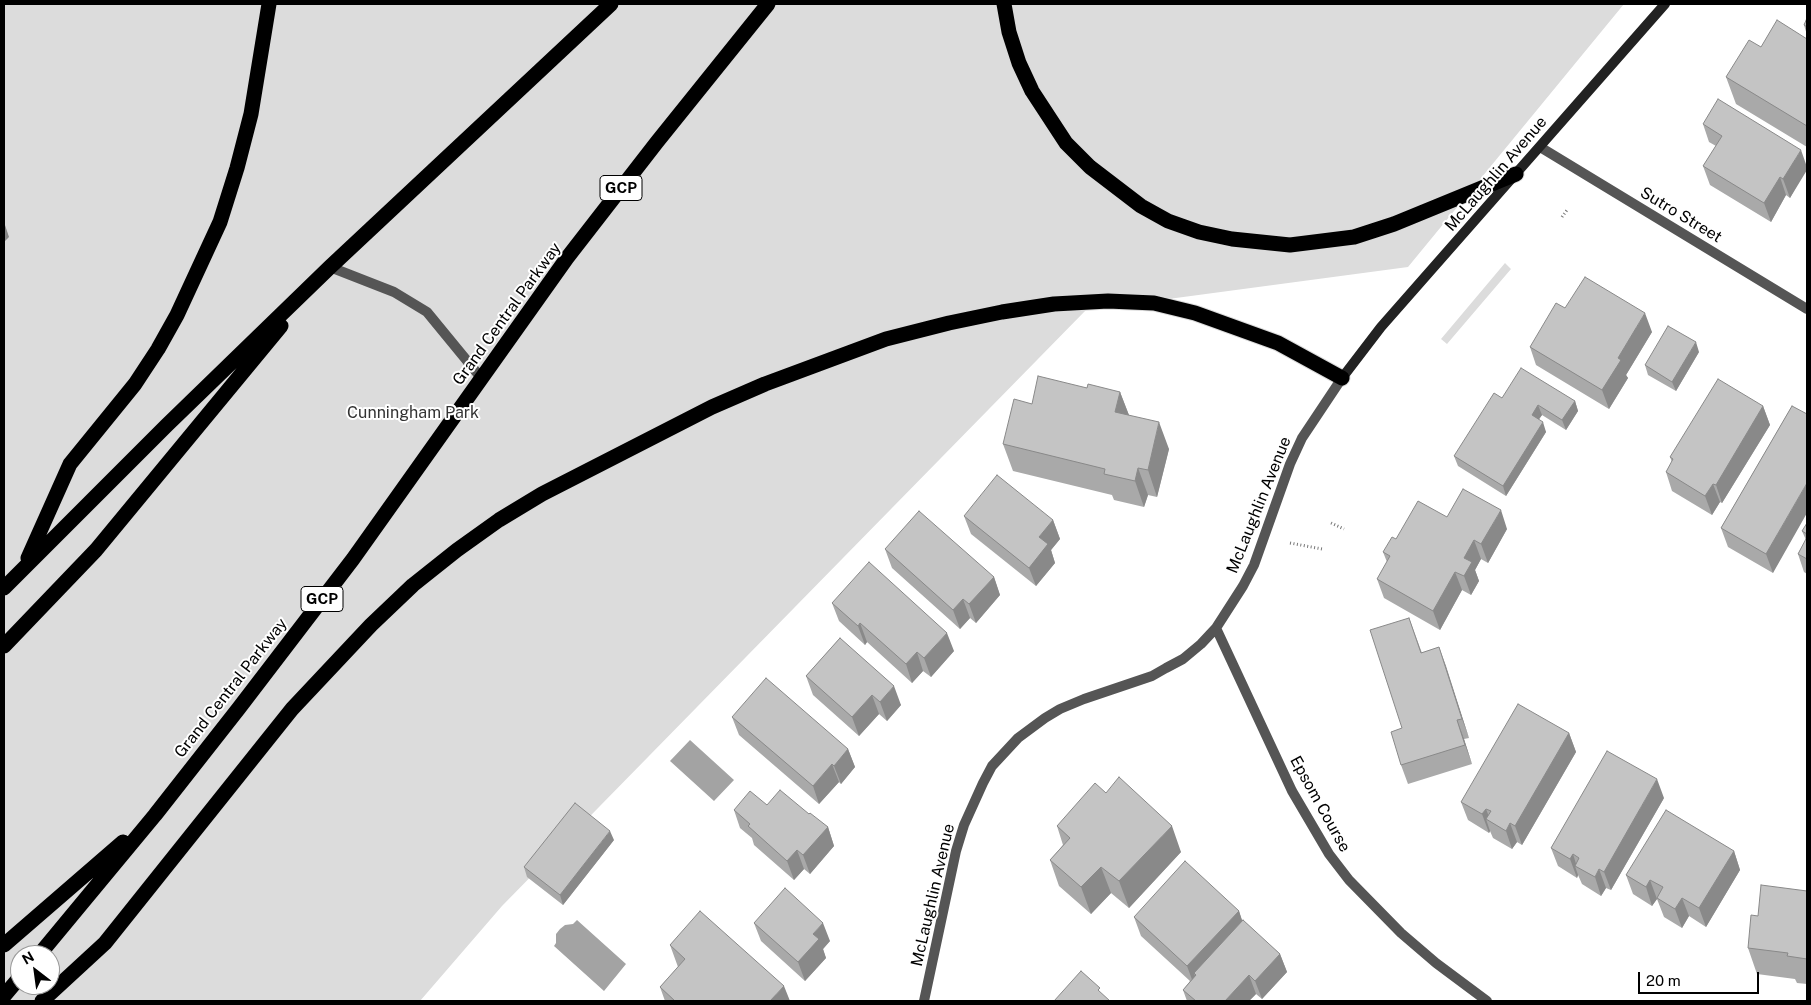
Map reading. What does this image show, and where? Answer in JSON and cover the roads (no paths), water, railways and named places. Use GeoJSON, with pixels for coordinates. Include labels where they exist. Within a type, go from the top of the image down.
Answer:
{"type":"FeatureCollection","features":[{"type":"Feature","properties":{"kind":"highway"},"geometry":{"type":"LineString","coordinates":[[24,568],[70,464],[135,384],[158,349],[177,315],[220,222],[251,114],[269,4]]}},
{"type":"Feature","properties":{"kind":"highway"},"geometry":{"type":"LineString","coordinates":[[4,588],[166,426],[330,267],[611,4]]}},
{"type":"Feature","properties":{"kind":"highway","name":"Grand Central Parkway"},"geometry":{"type":"LineString","coordinates":[[47,945],[155,815],[352,559],[573,250],[681,111],[768,4]]}},
{"type":"Feature","properties":{"kind":"highway"},"geometry":{"type":"LineString","coordinates":[[1004,4],[1008,32],[1019,63],[1032,91],[1066,143],[1090,167],[1141,206],[1168,221],[1199,232],[1232,239],[1290,245],[1354,237],[1394,224],[1516,174]]}},
{"type":"Feature","properties":{"kind":"highway"},"geometry":{"type":"LineString","coordinates":[[4,646],[96,550],[330,267]]}},
{"type":"Feature","properties":{"kind":"highway"},"geometry":{"type":"LineString","coordinates":[[42,1001],[105,943],[292,709],[371,624],[413,584],[498,520],[542,494],[712,407],[775,380],[886,339],[1002,312],[1054,304],[1108,301],[1154,303],[1195,313],[1278,343],[1342,378]]}},
{"type":"Feature","properties":{"kind":"highway"},"geometry":{"type":"LineString","coordinates":[[4,945],[155,815]]}},
{"type":"Feature","properties":{"kind":"street","name":"McLaughlin Avenue"},"geometry":{"type":"LineString","coordinates":[[924,1001],[956,851],[964,825],[992,766],[1018,738],[1045,718],[1060,709],[1152,676],[1183,658],[1201,644],[1216,628],[1254,565],[1290,464],[1302,438],[1342,378],[1381,327],[1665,4]]}},
{"type":"Feature","properties":{"kind":"street","name":"Sutro Street"},"geometry":{"type":"LineString","coordinates":[[1540,147],[1807,309]]}},
{"type":"Feature","properties":{"kind":"street"},"geometry":{"type":"LineString","coordinates":[[330,267],[394,292],[427,312],[482,378]]}},
{"type":"Feature","properties":{"kind":"street","name":"Epsom Course"},"geometry":{"type":"LineString","coordinates":[[1216,628],[1292,791],[1329,854],[1349,880],[1400,934],[1487,1001]]}},
{"type":"Feature","properties":{"kind":"park label","name":"Cunningham Park"},"geometry":{"type":"Point","coordinates":[413,413]}}]}
